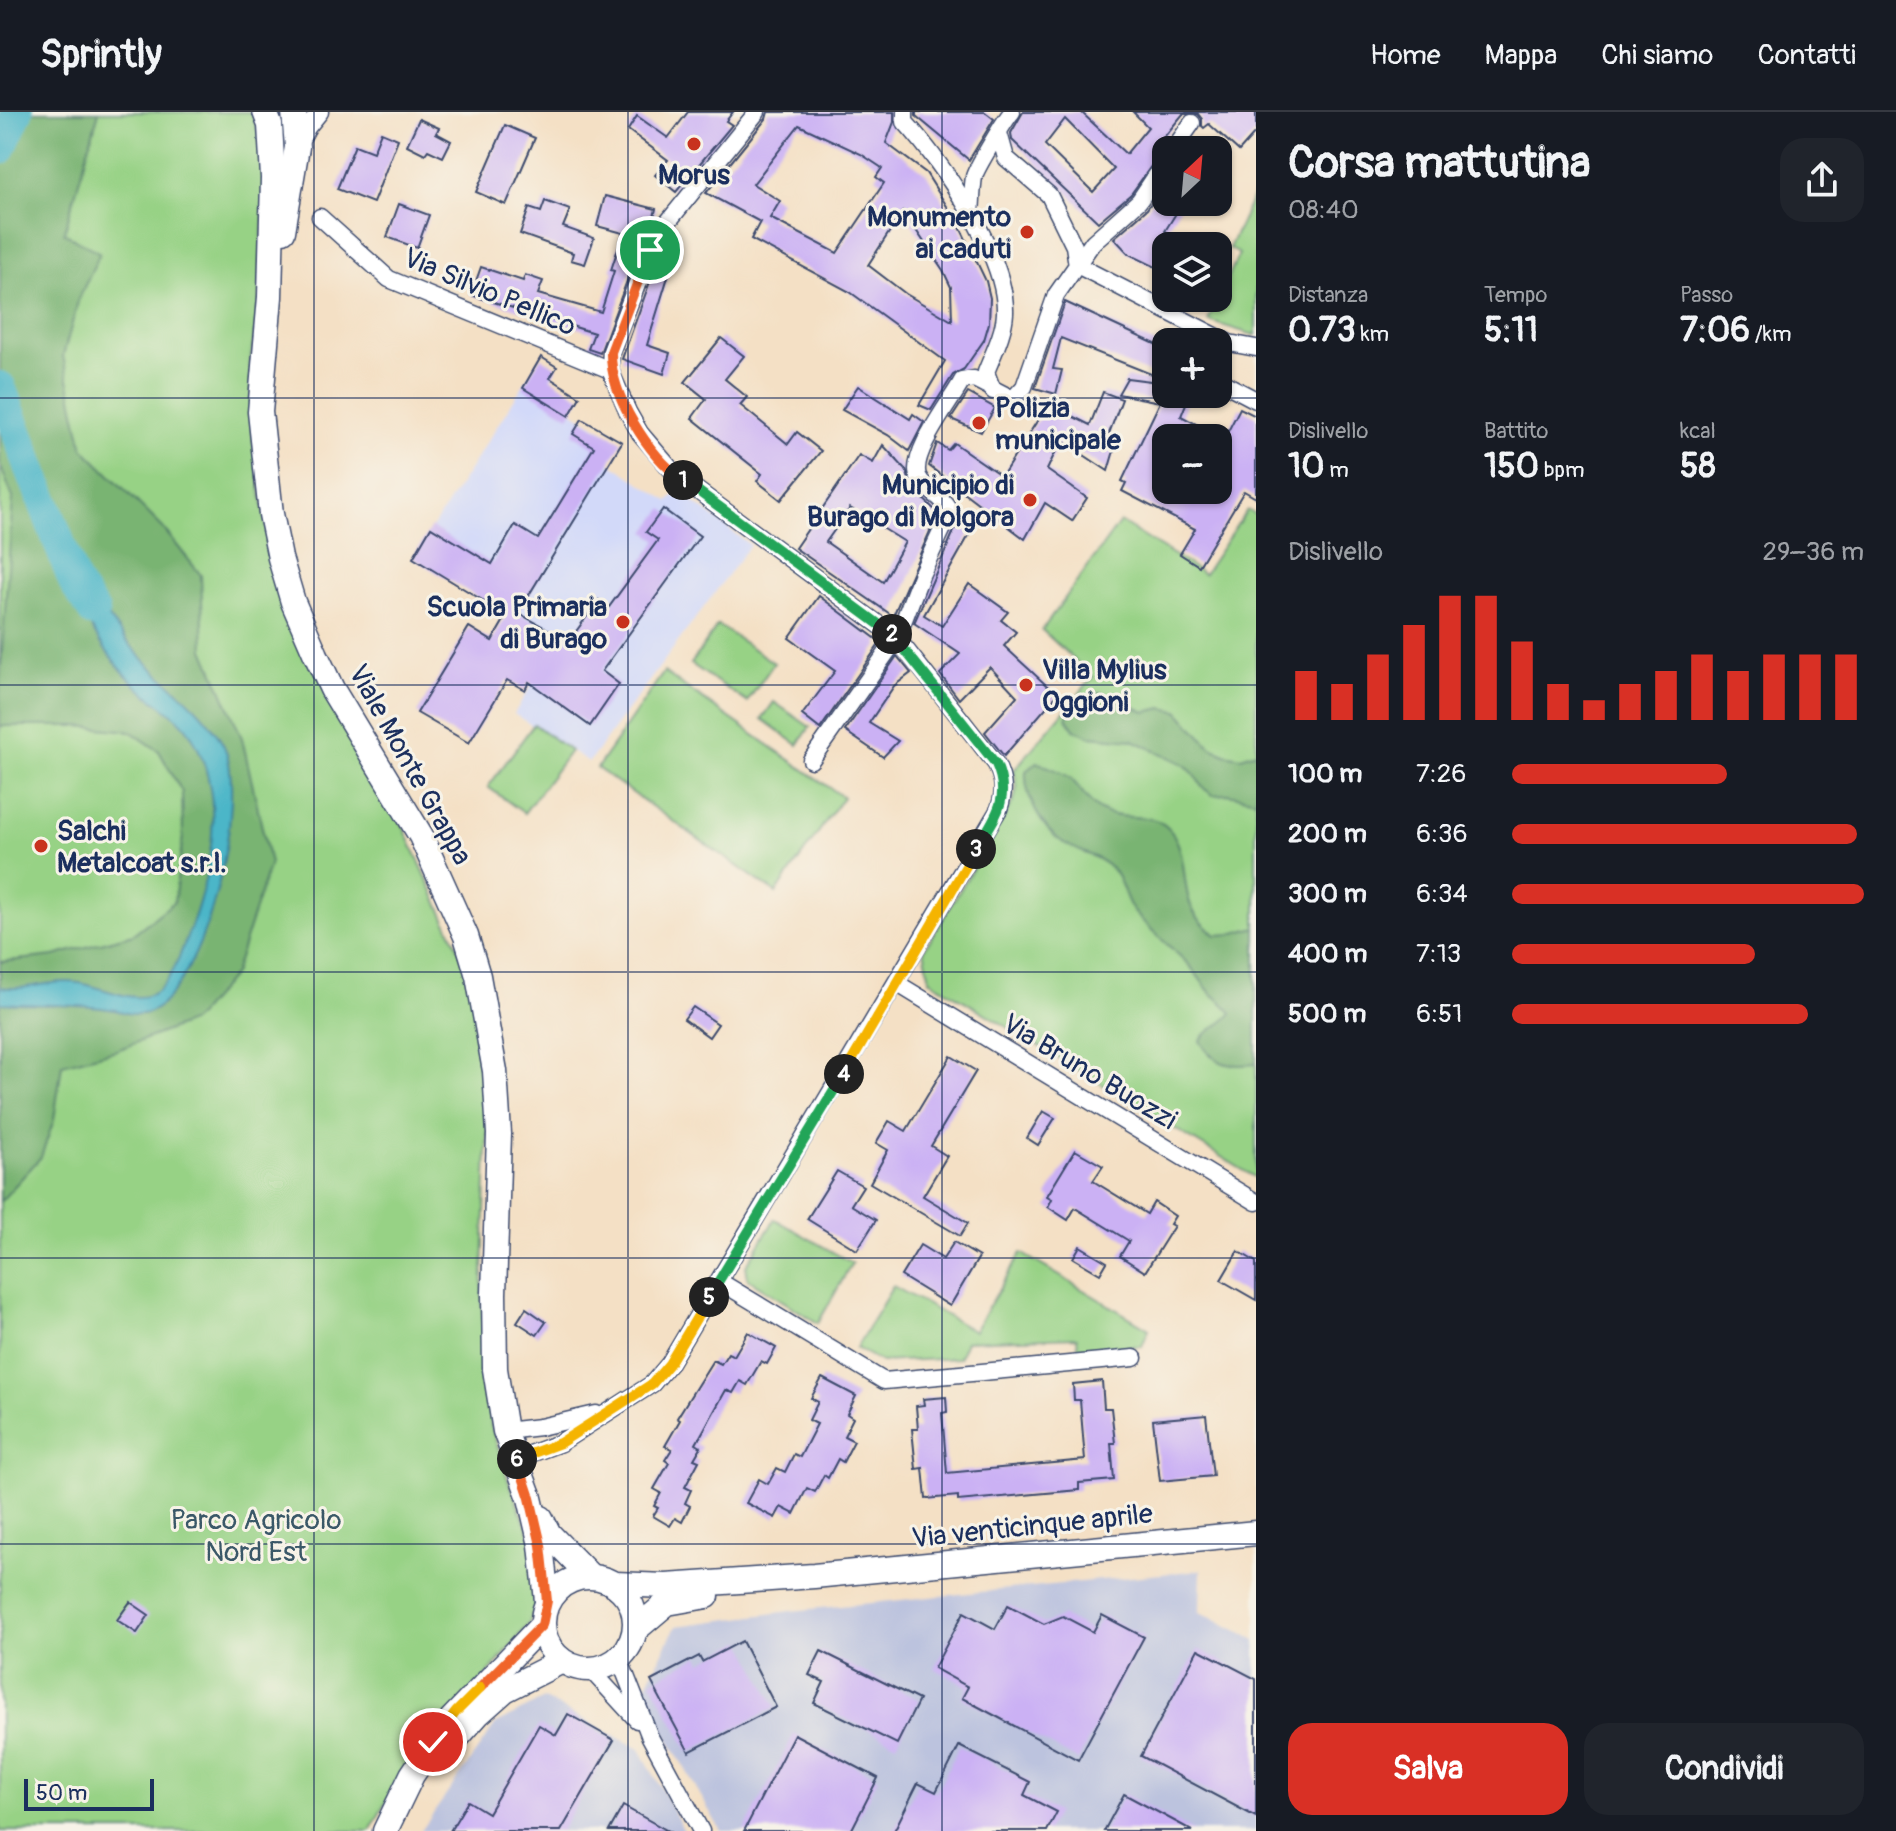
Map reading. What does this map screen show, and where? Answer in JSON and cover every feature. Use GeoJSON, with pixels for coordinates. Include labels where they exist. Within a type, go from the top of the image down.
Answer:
{"type":"FeatureCollection","features":[{"type":"Feature","properties":{"kind":"street"},"geometry":{"type":"LineString","coordinates":[[270,297],[297,147],[294,112]]}},
{"type":"Feature","properties":{"kind":"street"},"geometry":{"type":"LineString","coordinates":[[297,147],[320,112]]}},
{"type":"Feature","properties":{"kind":"street"},"geometry":{"type":"LineString","coordinates":[[516,1459],[560,1443],[652,1384],[669,1364],[898,984],[999,809],[1004,793],[1003,779],[996,764],[897,638],[675,474],[640,433],[610,370],[611,352],[650,250],[663,228],[757,112]]}},
{"type":"Feature","properties":{"kind":"street"},"geometry":{"type":"LineString","coordinates":[[270,116],[273,178],[270,297]]}},
{"type":"Feature","properties":{"kind":"street"},"geometry":{"type":"LineString","coordinates":[[905,117],[954,181],[996,267],[1005,312],[1001,334],[986,372],[993,391]]}},
{"type":"Feature","properties":{"kind":"street"},"geometry":{"type":"LineString","coordinates":[[971,216],[974,174],[1003,119]]}},
{"type":"Feature","properties":{"kind":"street"},"geometry":{"type":"LineString","coordinates":[[1003,119],[1006,158],[1049,195],[1074,246],[1077,265]]}},
{"type":"Feature","properties":{"kind":"street"},"geometry":{"type":"LineString","coordinates":[[1183,136],[1192,123]]}},
{"type":"Feature","properties":{"kind":"street"},"geometry":{"type":"LineString","coordinates":[[811,760],[897,638],[950,513],[947,503],[919,479],[917,467],[921,453],[962,381],[974,379],[1013,399],[1024,387],[1056,295],[1093,242],[1139,201],[1152,182]]}},
{"type":"Feature","properties":{"kind":"street","name":"Via Silvio Pellico"},"geometry":{"type":"LineString","coordinates":[[320,217],[389,279],[610,370]]}},
{"type":"Feature","properties":{"kind":"street"},"geometry":{"type":"LineString","coordinates":[[1077,265],[1229,343],[1256,348]]}},
{"type":"Feature","properties":{"kind":"street","name":"Viale Monte Grappa"},"geometry":{"type":"LineString","coordinates":[[270,297],[260,412],[264,467],[280,558],[293,602],[332,689],[427,847],[466,936],[478,976],[495,1071],[499,1134],[494,1354],[505,1431],[530,1498],[541,1545],[545,1613]]}},
{"type":"Feature","properties":{"kind":"street"},"geometry":{"type":"LineString","coordinates":[[1232,387],[1256,400]]}},
{"type":"Feature","properties":{"kind":"street","name":"Via Bruno Buozzi"},"geometry":{"type":"LineString","coordinates":[[898,984],[1256,1202]]}},
{"type":"Feature","properties":{"kind":"street"},"geometry":{"type":"LineString","coordinates":[[719,1281],[884,1381],[1134,1358]]}},
{"type":"Feature","properties":{"kind":"street"},"geometry":{"type":"LineString","coordinates":[[505,1431],[540,1427],[610,1410]]}},
{"type":"Feature","properties":{"kind":"street","name":"Viale Monte Grappa"},"geometry":{"type":"LineString","coordinates":[[530,1498],[549,1534],[590,1576]]}},
{"type":"Feature","properties":{"kind":"street","name":"Via venticinque aprile"},"geometry":{"type":"LineString","coordinates":[[615,1584],[666,1586],[814,1576],[1256,1533]]}},
{"type":"Feature","properties":{"kind":"street"},"geometry":{"type":"LineString","coordinates":[[386,1829],[412,1775],[439,1734],[545,1613],[565,1582],[590,1576],[615,1584],[632,1604],[635,1630],[632,1641],[619,1658],[606,1666],[590,1669],[576,1667],[562,1661],[548,1645],[545,1613]]}},
{"type":"Feature","properties":{"kind":"street","name":"Via venticinque aprile"},"geometry":{"type":"LineString","coordinates":[[635,1630],[667,1603],[814,1576]]}},
{"type":"Feature","properties":{"kind":"street"},"geometry":{"type":"LineString","coordinates":[[619,1658],[650,1737],[701,1831]]}},
{"type":"Feature","properties":{"kind":"street"},"geometry":{"type":"LineString","coordinates":[[386,1829],[442,1754],[478,1714],[516,1683],[562,1661]]}},
{"type":"Feature","properties":{"kind":"street"},"geometry":{"type":"LineString","coordinates":[[590,1669],[650,1737]]}},
{"type":"Feature","properties":{"kind":"shaded area"},"geometry":{"type":"Polygon","coordinates":[[[541,357],[557,367],[551,379],[581,397],[572,411],[622,442],[610,463],[668,501],[679,491],[750,545],[589,762],[514,714],[532,684],[492,641],[506,615],[413,558],[541,357]]]}},
{"type":"Feature","properties":{"kind":"shaded area"},"geometry":{"type":"Polygon","coordinates":[[[1201,1570],[1200,1612],[1256,1640],[1256,1831],[721,1831],[642,1694],[676,1626],[791,1611],[1201,1570]]]}},
{"type":"Feature","properties":{"kind":"shaded area"},"geometry":{"type":"Polygon","coordinates":[[[544,1699],[640,1749],[684,1831],[421,1831],[496,1724],[544,1699]]]}},
{"type":"Feature","properties":{"kind":"green space","name":"Parco Agricolo Nord Est"},"geometry":{"type":"Polygon","coordinates":[[[0,112],[252,112],[266,158],[259,305],[250,363],[253,441],[270,549],[392,801],[470,974],[489,1087],[482,1304],[491,1425],[506,1474],[537,1552],[541,1587],[529,1624],[392,1791],[370,1831],[0,1831],[0,112]]]}},
{"type":"Feature","properties":{"kind":"green space"},"geometry":{"type":"Polygon","coordinates":[[[0,112],[99,112],[64,233],[100,253],[79,298],[63,356],[83,448],[163,528],[201,575],[204,649],[242,738],[270,863],[234,974],[193,1021],[117,1050],[62,1064],[54,1120],[41,1157],[0,1202],[0,962],[54,956],[133,934],[174,902],[183,836],[182,792],[159,751],[130,731],[77,726],[0,726],[0,680],[13,498],[0,465],[0,112]]]}},
{"type":"Feature","properties":{"kind":"green space"},"geometry":{"type":"Polygon","coordinates":[[[1256,190],[1256,335],[1208,321],[1212,312],[1232,312],[1232,269],[1239,254],[1232,250],[1232,242],[1256,190]]]}},
{"type":"Feature","properties":{"kind":"green space"},"geometry":{"type":"Polygon","coordinates":[[[1247,510],[1256,515],[1256,1178],[930,980],[924,950],[1014,800],[1017,787],[1014,770],[1093,677],[1042,630],[1120,522],[1204,574],[1247,510]]]}},
{"type":"Feature","properties":{"kind":"green space"},"geometry":{"type":"Polygon","coordinates":[[[718,625],[774,663],[747,702],[691,664],[718,625]]]}},
{"type":"Feature","properties":{"kind":"green space"},"geometry":{"type":"Polygon","coordinates":[[[664,672],[843,797],[776,893],[597,768],[664,672]]]}},
{"type":"Feature","properties":{"kind":"green space"},"geometry":{"type":"Polygon","coordinates":[[[1099,692],[1146,712],[1162,708],[1178,711],[1211,747],[1225,754],[1241,757],[1256,752],[1256,800],[1228,794],[1213,795],[1202,787],[1184,764],[1133,740],[1089,736],[1074,729],[1066,717],[1069,712],[1080,701],[1099,692]]]}},
{"type":"Feature","properties":{"kind":"green space"},"geometry":{"type":"Polygon","coordinates":[[[774,702],[810,727],[798,745],[762,719],[774,702]]]}},
{"type":"Feature","properties":{"kind":"green space"},"geometry":{"type":"Polygon","coordinates":[[[534,724],[570,751],[524,813],[488,787],[534,724]]]}},
{"type":"Feature","properties":{"kind":"green space"},"geometry":{"type":"Polygon","coordinates":[[[1037,762],[1067,776],[1106,813],[1151,819],[1166,826],[1178,843],[1187,893],[1194,912],[1216,935],[1256,927],[1256,1064],[1224,1063],[1211,1056],[1200,1041],[1232,1013],[1187,963],[1134,912],[1112,869],[1064,843],[1048,830],[1031,801],[1026,781],[1026,771],[1037,762]]]}},
{"type":"Feature","properties":{"kind":"green space"},"geometry":{"type":"Polygon","coordinates":[[[775,1219],[852,1263],[818,1323],[748,1279],[746,1266],[775,1219]]]}},
{"type":"Feature","properties":{"kind":"green space"},"geometry":{"type":"Polygon","coordinates":[[[1021,1253],[1149,1329],[1142,1346],[1078,1349],[1077,1337],[966,1341],[959,1358],[881,1362],[856,1348],[893,1286],[974,1331],[1021,1253]]]}},
{"type":"Feature","properties":{"kind":"water"},"geometry":{"type":"Polygon","coordinates":[[[82,572],[127,641],[198,710],[216,732],[230,769],[227,845],[205,930],[189,967],[170,995],[150,1012],[141,1014],[86,1006],[0,1003],[0,987],[20,988],[59,982],[79,983],[128,996],[148,996],[156,992],[169,977],[179,957],[208,868],[212,815],[204,763],[188,730],[143,692],[114,661],[96,635],[65,578],[82,572]]]}},
{"type":"Feature","properties":{"kind":"building"},"geometry":{"type":"Polygon","coordinates":[[[688,112],[733,112],[726,121],[732,125],[676,192],[655,175],[668,160],[628,130],[637,116],[668,138],[688,112]]]}},
{"type":"Feature","properties":{"kind":"building"},"geometry":{"type":"Polygon","coordinates":[[[768,112],[894,112],[894,122],[886,143],[926,173],[960,227],[986,281],[990,298],[989,323],[984,340],[964,369],[953,375],[931,410],[919,405],[945,361],[850,292],[751,239],[760,222],[706,193],[766,119],[768,112]],[[799,125],[753,184],[780,201],[770,218],[837,253],[884,183],[876,177],[882,168],[861,154],[799,125]],[[903,211],[868,265],[906,294],[952,321],[951,287],[903,211]]]}},
{"type":"Feature","properties":{"kind":"building"},"geometry":{"type":"Polygon","coordinates":[[[916,112],[985,112],[994,119],[969,160],[916,116],[916,112]]]}},
{"type":"Feature","properties":{"kind":"building"},"geometry":{"type":"Polygon","coordinates":[[[1023,112],[1081,112],[1126,154],[1148,127],[1133,112],[1256,112],[1256,132],[1239,151],[1232,145],[1232,136],[1222,136],[1209,124],[1204,128],[1198,114],[1183,114],[1165,136],[1152,136],[1152,165],[1131,194],[1098,222],[1012,140],[1011,133],[1023,112]],[[1065,119],[1045,145],[1093,192],[1114,169],[1065,119]]]}},
{"type":"Feature","properties":{"kind":"building"},"geometry":{"type":"Polygon","coordinates":[[[419,119],[439,128],[436,133],[451,141],[443,157],[428,150],[425,154],[407,145],[419,119]]]}},
{"type":"Feature","properties":{"kind":"building"},"geometry":{"type":"Polygon","coordinates":[[[505,125],[535,138],[506,205],[476,192],[505,125]]]}},
{"type":"Feature","properties":{"kind":"building"},"geometry":{"type":"Polygon","coordinates":[[[381,132],[398,139],[373,203],[337,189],[355,145],[373,152],[381,132]]]}},
{"type":"Feature","properties":{"kind":"building"},"geometry":{"type":"Polygon","coordinates":[[[605,196],[656,209],[600,353],[588,349],[594,333],[471,295],[481,267],[523,281],[525,275],[543,281],[538,294],[601,312],[623,233],[597,226],[605,196]]]}},
{"type":"Feature","properties":{"kind":"building"},"geometry":{"type":"Polygon","coordinates":[[[545,201],[570,210],[563,227],[594,238],[585,264],[571,260],[573,253],[520,234],[529,208],[541,212],[545,201]]]}},
{"type":"Feature","properties":{"kind":"building"},"geometry":{"type":"Polygon","coordinates":[[[1152,202],[1152,216],[1174,216],[1167,232],[1152,232],[1152,265],[1129,254],[1114,238],[1152,202]]]}},
{"type":"Feature","properties":{"kind":"building"},"geometry":{"type":"Polygon","coordinates":[[[399,204],[429,215],[417,248],[387,237],[399,204]]]}},
{"type":"Feature","properties":{"kind":"building"},"geometry":{"type":"Polygon","coordinates":[[[656,265],[670,270],[647,345],[670,353],[664,374],[622,359],[656,265]]]}},
{"type":"Feature","properties":{"kind":"building"},"geometry":{"type":"Polygon","coordinates":[[[1065,302],[1152,342],[1152,374],[1061,338],[1053,369],[1062,370],[1056,394],[1035,388],[1065,302]]]}},
{"type":"Feature","properties":{"kind":"building"},"geometry":{"type":"Polygon","coordinates":[[[721,338],[744,356],[725,379],[747,397],[740,405],[788,444],[797,432],[821,451],[781,500],[757,481],[762,474],[692,418],[706,399],[685,382],[721,338]]]}},
{"type":"Feature","properties":{"kind":"building"},"geometry":{"type":"Polygon","coordinates":[[[541,357],[557,367],[550,378],[580,397],[569,416],[523,388],[541,357]]]}},
{"type":"Feature","properties":{"kind":"building"},"geometry":{"type":"Polygon","coordinates":[[[1127,378],[1152,381],[1152,400],[1118,394],[1127,378]]]}},
{"type":"Feature","properties":{"kind":"building"},"geometry":{"type":"Polygon","coordinates":[[[858,386],[910,419],[913,414],[924,422],[909,451],[888,435],[842,410],[858,386]]]}},
{"type":"Feature","properties":{"kind":"building","name":"Municipio di Burago di Molgora"},"geometry":{"type":"Polygon","coordinates":[[[1103,392],[1122,399],[1107,439],[1116,444],[1108,471],[1061,440],[1047,470],[1087,498],[1072,521],[1045,503],[1025,539],[929,466],[937,443],[948,450],[954,443],[1002,476],[1048,404],[1090,425],[1103,392]]]}},
{"type":"Feature","properties":{"kind":"building"},"geometry":{"type":"Polygon","coordinates":[[[968,393],[995,408],[981,432],[951,419],[968,393]]]}},
{"type":"Feature","properties":{"kind":"building"},"geometry":{"type":"Polygon","coordinates":[[[1157,408],[1184,408],[1181,416],[1196,424],[1152,424],[1152,504],[1232,504],[1232,424],[1240,408],[1256,416],[1256,498],[1244,491],[1199,566],[1180,554],[1195,529],[1122,491],[1126,483],[1122,481],[1157,408]]]}},
{"type":"Feature","properties":{"kind":"building"},"geometry":{"type":"Polygon","coordinates":[[[582,419],[622,442],[518,613],[569,641],[599,600],[609,607],[658,540],[646,532],[663,509],[700,536],[602,671],[619,684],[590,726],[529,682],[525,690],[507,680],[469,743],[417,713],[469,627],[492,641],[507,615],[413,558],[431,527],[492,564],[515,525],[538,539],[594,447],[573,434],[582,419]]]}},
{"type":"Feature","properties":{"kind":"building"},"geometry":{"type":"Polygon","coordinates":[[[883,445],[906,470],[912,488],[938,513],[893,616],[795,548],[859,455],[873,463],[883,445]],[[850,508],[826,542],[883,582],[905,542],[850,508]]]}},
{"type":"Feature","properties":{"kind":"building"},"geometry":{"type":"Polygon","coordinates":[[[958,522],[972,530],[924,615],[942,626],[969,584],[1008,612],[1001,620],[1016,632],[1004,646],[1057,695],[1004,756],[985,732],[1017,696],[990,667],[959,699],[940,674],[960,654],[914,623],[958,522]]]}},
{"type":"Feature","properties":{"kind":"building"},"geometry":{"type":"Polygon","coordinates":[[[819,596],[879,641],[820,729],[802,715],[835,671],[789,638],[819,596]]]}},
{"type":"Feature","properties":{"kind":"building"},"geometry":{"type":"Polygon","coordinates":[[[897,656],[911,673],[894,686],[869,723],[898,741],[883,757],[845,731],[897,656]]]}},
{"type":"Feature","properties":{"kind":"building"},"geometry":{"type":"Polygon","coordinates":[[[693,1007],[718,1024],[709,1037],[684,1019],[693,1007]]]}},
{"type":"Feature","properties":{"kind":"building"},"geometry":{"type":"Polygon","coordinates":[[[951,1056],[976,1071],[931,1146],[947,1156],[923,1196],[968,1223],[960,1236],[870,1183],[888,1150],[876,1143],[889,1121],[906,1131],[951,1056]]]}},
{"type":"Feature","properties":{"kind":"building"},"geometry":{"type":"Polygon","coordinates":[[[1043,1111],[1055,1118],[1038,1145],[1027,1138],[1043,1111]]]}},
{"type":"Feature","properties":{"kind":"building"},"geometry":{"type":"Polygon","coordinates":[[[1075,1150],[1103,1166],[1093,1181],[1147,1214],[1154,1202],[1175,1216],[1170,1224],[1174,1226],[1145,1272],[1120,1256],[1129,1241],[1075,1208],[1068,1220],[1048,1207],[1052,1199],[1047,1196],[1075,1150]]]}},
{"type":"Feature","properties":{"kind":"building"},"geometry":{"type":"Polygon","coordinates":[[[837,1171],[863,1186],[851,1205],[876,1220],[857,1250],[807,1219],[837,1171]]]}},
{"type":"Feature","properties":{"kind":"building"},"geometry":{"type":"Polygon","coordinates":[[[954,1242],[979,1257],[950,1306],[901,1276],[920,1245],[943,1259],[954,1242]]]}},
{"type":"Feature","properties":{"kind":"building"},"geometry":{"type":"Polygon","coordinates":[[[1080,1246],[1107,1262],[1100,1274],[1073,1258],[1080,1246]]]}},
{"type":"Feature","properties":{"kind":"building"},"geometry":{"type":"Polygon","coordinates":[[[1238,1251],[1256,1262],[1256,1300],[1221,1280],[1238,1251]]]}},
{"type":"Feature","properties":{"kind":"building"},"geometry":{"type":"Polygon","coordinates":[[[526,1308],[546,1322],[537,1335],[517,1322],[526,1308]]]}},
{"type":"Feature","properties":{"kind":"building"},"geometry":{"type":"Polygon","coordinates":[[[748,1332],[776,1348],[767,1364],[761,1361],[747,1385],[740,1381],[733,1393],[726,1390],[696,1444],[701,1447],[694,1459],[699,1461],[685,1487],[691,1490],[685,1503],[690,1506],[682,1522],[675,1518],[670,1526],[653,1516],[661,1493],[654,1489],[669,1463],[665,1460],[672,1449],[665,1446],[680,1420],[677,1418],[713,1360],[721,1364],[728,1353],[734,1356],[748,1332]]]}},
{"type":"Feature","properties":{"kind":"building"},"geometry":{"type":"Polygon","coordinates":[[[822,1378],[856,1396],[847,1414],[853,1418],[844,1436],[854,1441],[843,1462],[838,1459],[828,1478],[824,1475],[815,1492],[807,1488],[794,1514],[781,1507],[775,1518],[746,1503],[759,1479],[768,1484],[777,1468],[785,1472],[794,1454],[800,1457],[817,1424],[809,1420],[818,1402],[811,1398],[822,1378]]]}},
{"type":"Feature","properties":{"kind":"building"},"geometry":{"type":"Polygon","coordinates":[[[1102,1381],[1104,1408],[1111,1408],[1115,1443],[1111,1443],[1114,1480],[1079,1483],[1079,1490],[958,1501],[958,1496],[926,1499],[923,1468],[916,1469],[912,1429],[918,1429],[916,1406],[924,1405],[923,1399],[946,1397],[947,1412],[942,1413],[947,1473],[1085,1460],[1080,1400],[1074,1400],[1073,1384],[1102,1381]]]}},
{"type":"Feature","properties":{"kind":"building"},"geometry":{"type":"Polygon","coordinates":[[[1206,1415],[1213,1476],[1160,1481],[1153,1420],[1206,1415]]]}},
{"type":"Feature","properties":{"kind":"building"},"geometry":{"type":"Polygon","coordinates":[[[130,1602],[149,1615],[137,1633],[117,1620],[130,1602]]]}},
{"type":"Feature","properties":{"kind":"building"},"geometry":{"type":"Polygon","coordinates":[[[1008,1605],[1044,1624],[1063,1616],[1093,1632],[1102,1615],[1144,1637],[1078,1760],[962,1698],[968,1687],[934,1668],[964,1612],[995,1629],[1008,1605]]]}},
{"type":"Feature","properties":{"kind":"building"},"geometry":{"type":"Polygon","coordinates":[[[742,1641],[776,1707],[689,1752],[651,1681],[699,1656],[702,1662],[742,1641]]]}},
{"type":"Feature","properties":{"kind":"building"},"geometry":{"type":"Polygon","coordinates":[[[1198,1649],[1256,1679],[1256,1817],[1141,1756],[1198,1649]]]}},
{"type":"Feature","properties":{"kind":"building"},"geometry":{"type":"Polygon","coordinates":[[[821,1651],[919,1700],[897,1744],[814,1703],[824,1682],[809,1675],[821,1651]]]}},
{"type":"Feature","properties":{"kind":"building"},"geometry":{"type":"Polygon","coordinates":[[[568,1714],[614,1740],[561,1831],[450,1831],[468,1801],[488,1813],[539,1725],[556,1735],[568,1714]]]}},
{"type":"Feature","properties":{"kind":"building"},"geometry":{"type":"Polygon","coordinates":[[[794,1734],[878,1778],[851,1831],[744,1831],[794,1734]]]}},
{"type":"Feature","properties":{"kind":"building"},"geometry":{"type":"Polygon","coordinates":[[[959,1746],[1030,1782],[1024,1795],[1057,1812],[1047,1831],[894,1831],[918,1783],[936,1792],[959,1746]]]}},
{"type":"Feature","properties":{"kind":"building"},"geometry":{"type":"Polygon","coordinates":[[[1124,1794],[1193,1831],[1104,1831],[1124,1794]]]}},
{"type":"Feature","properties":{"kind":"building"},"geometry":{"type":"Polygon","coordinates":[[[623,1806],[668,1831],[609,1831],[623,1806]]]}},
{"type":"Feature","properties":{"kind":"waterway"},"geometry":{"type":"LineString","coordinates":[[0,149],[17,112]]}},
{"type":"Feature","properties":{"kind":"waterway"},"geometry":{"type":"LineString","coordinates":[[0,387],[75,584],[94,612]]}},
{"type":"Feature","properties":{"kind":"place","name":"Morus"},"geometry":{"type":"Point","coordinates":[694,144]}},
{"type":"Feature","properties":{"kind":"place","name":"Monumento ai caduti"},"geometry":{"type":"Point","coordinates":[1027,232]}},
{"type":"Feature","properties":{"kind":"place","name":"Polizia municipale"},"geometry":{"type":"Point","coordinates":[979,423]}},
{"type":"Feature","properties":{"kind":"place","name":"Municipio di Burago di Molgora"},"geometry":{"type":"Point","coordinates":[1030,500]}},
{"type":"Feature","properties":{"kind":"place","name":"Scuola Primaria di Burago"},"geometry":{"type":"Point","coordinates":[623,622]}},
{"type":"Feature","properties":{"kind":"place","name":"Villa Mylius Oggioni"},"geometry":{"type":"Point","coordinates":[1026,685]}},
{"type":"Feature","properties":{"kind":"place","name":"Salchi Metalcoat s.r.l."},"geometry":{"type":"Point","coordinates":[41,846]}},
{"type":"Feature","properties":{"kind":"route"},"geometry":{"type":"LineString","coordinates":[[433,1742],[456,1712],[542,1625],[547,1601],[541,1545],[530,1498],[516,1459],[560,1443],[652,1384],[669,1364],[898,984],[999,809],[1004,793],[1003,779],[996,764],[897,638],[675,474],[640,433],[610,370],[611,352],[650,250]]}}]}
